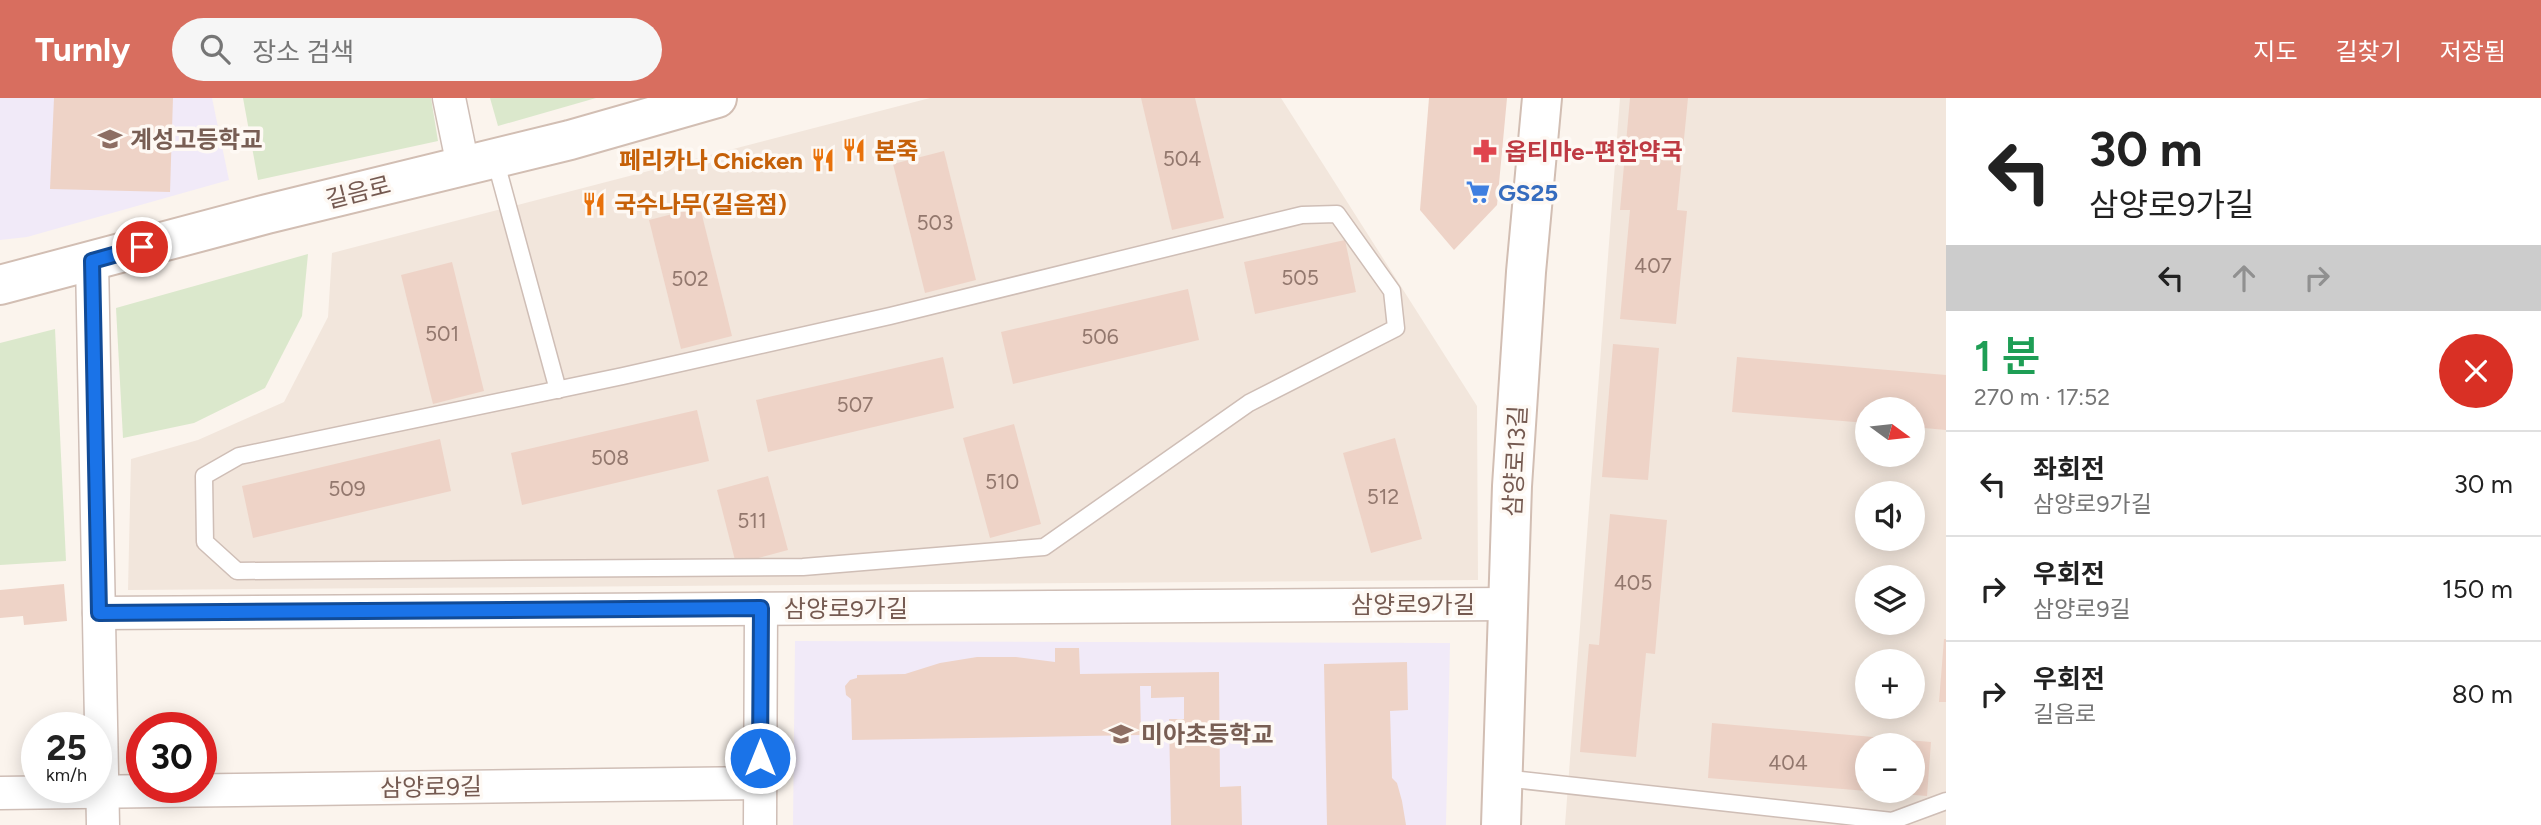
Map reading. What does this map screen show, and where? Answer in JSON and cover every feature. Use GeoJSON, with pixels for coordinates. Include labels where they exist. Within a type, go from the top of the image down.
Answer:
{"type":"FeatureCollection","features":[{"type":"Feature","properties":{"kind":"street"},"geometry":{"type":"LineString","coordinates":[[449,98],[479,162]]}},
{"type":"Feature","properties":{"kind":"street","name":"길음로"},"geometry":{"type":"LineString","coordinates":[[0,285],[267,214],[570,140],[716,98]]}},
{"type":"Feature","properties":{"kind":"street","name":"삼양로13길"},"geometry":{"type":"LineString","coordinates":[[1501,825],[1512,486],[1523,312],[1542,98]]}},
{"type":"Feature","properties":{"kind":"street"},"geometry":{"type":"LineString","coordinates":[[92,261],[101,712]]}},
{"type":"Feature","properties":{"kind":"street","name":"삼양로9가길"},"geometry":{"type":"LineString","coordinates":[[99,613],[1509,604]]}},
{"type":"Feature","properties":{"kind":"street"},"geometry":{"type":"LineString","coordinates":[[761,608],[761,825]]}},
{"type":"Feature","properties":{"kind":"street","name":"삼양로9길"},"geometry":{"type":"LineString","coordinates":[[112,791],[760,783]]}},
{"type":"Feature","properties":{"kind":"street","name":"삼양로9길"},"geometry":{"type":"LineString","coordinates":[[0,793],[21,793]]}},
{"type":"Feature","properties":{"kind":"street"},"geometry":{"type":"LineString","coordinates":[[102,803],[103,825]]}},
{"type":"Feature","properties":{"kind":"lane"},"geometry":{"type":"LineString","coordinates":[[479,162],[558,390]]}},
{"type":"Feature","properties":{"kind":"lane"},"geometry":{"type":"LineString","coordinates":[[1337,214],[1392,291],[1396,328],[1249,403],[1044,547],[803,567],[237,571],[205,542],[204,476],[239,456],[558,390],[890,316],[1302,215],[1337,214]]}},
{"type":"Feature","properties":{"kind":"lane"},"geometry":{"type":"LineString","coordinates":[[1503,778],[1892,821],[1946,801]]}},
{"type":"Feature","properties":{"kind":"shaded area","name":"계성고등학교"},"geometry":{"type":"Polygon","coordinates":[[[0,98],[212,98],[229,180],[27,237],[0,240],[0,98]]]}},
{"type":"Feature","properties":{"kind":"shaded area"},"geometry":{"type":"Polygon","coordinates":[[[930,98],[1281,98],[1477,406],[1478,580],[128,590],[131,459],[198,440],[284,402],[328,317],[332,253],[930,98]]]}},
{"type":"Feature","properties":{"kind":"shaded area"},"geometry":{"type":"Polygon","coordinates":[[[1620,98],[1946,98],[1946,825],[1565,825],[1620,98]]]}},
{"type":"Feature","properties":{"kind":"shaded area","name":"미아초등학교"},"geometry":{"type":"Polygon","coordinates":[[[795,641],[1450,643],[1446,825],[793,825],[795,641]]]}},
{"type":"Feature","properties":{"kind":"green space"},"geometry":{"type":"Polygon","coordinates":[[[243,98],[431,98],[438,141],[258,180],[243,98]]]}},
{"type":"Feature","properties":{"kind":"green space"},"geometry":{"type":"Polygon","coordinates":[[[490,98],[596,98],[498,126],[490,98]]]}},
{"type":"Feature","properties":{"kind":"green space"},"geometry":{"type":"Polygon","coordinates":[[[308,254],[302,316],[265,388],[194,423],[123,438],[116,308],[308,254]]]}},
{"type":"Feature","properties":{"kind":"green space"},"geometry":{"type":"Polygon","coordinates":[[[55,329],[66,561],[0,565],[0,343],[55,329]]]}},
{"type":"Feature","properties":{"kind":"building"},"geometry":{"type":"Polygon","coordinates":[[[54,98],[173,98],[170,192],[50,189],[54,98]]]}},
{"type":"Feature","properties":{"kind":"building"},"geometry":{"type":"Polygon","coordinates":[[[1141,98],[1195,98],[1224,218],[1172,230],[1141,98]]]}},
{"type":"Feature","properties":{"kind":"building"},"geometry":{"type":"Polygon","coordinates":[[[1429,98],[1507,98],[1497,205],[1454,250],[1420,210],[1429,98]]]}},
{"type":"Feature","properties":{"kind":"building"},"geometry":{"type":"Polygon","coordinates":[[[1630,98],[1688,98],[1677,210],[1687,211],[1676,324],[1620,319],[1630,210],[1620,210],[1630,98]]]}},
{"type":"Feature","properties":{"kind":"building"},"geometry":{"type":"Polygon","coordinates":[[[944,151],[976,280],[925,293],[893,164],[944,151]]]}},
{"type":"Feature","properties":{"kind":"building"},"geometry":{"type":"Polygon","coordinates":[[[700,207],[732,336],[681,349],[649,220],[700,207]]]}},
{"type":"Feature","properties":{"kind":"building"},"geometry":{"type":"Polygon","coordinates":[[[1345,240],[1356,292],[1255,314],[1244,262],[1345,240]]]}},
{"type":"Feature","properties":{"kind":"building"},"geometry":{"type":"Polygon","coordinates":[[[452,262],[484,391],[433,404],[401,275],[452,262]]]}},
{"type":"Feature","properties":{"kind":"building"},"geometry":{"type":"Polygon","coordinates":[[[1188,289],[1199,340],[1013,384],[1001,332],[1188,289]]]}},
{"type":"Feature","properties":{"kind":"building"},"geometry":{"type":"Polygon","coordinates":[[[1613,344],[1659,348],[1648,480],[1602,477],[1613,344]]]}},
{"type":"Feature","properties":{"kind":"building"},"geometry":{"type":"Polygon","coordinates":[[[943,357],[954,408],[768,452],[756,400],[943,357]]]}},
{"type":"Feature","properties":{"kind":"building"},"geometry":{"type":"Polygon","coordinates":[[[1737,357],[1946,375],[1946,430],[1925,428],[1925,397],[1855,397],[1855,422],[1732,412],[1737,357]]]}},
{"type":"Feature","properties":{"kind":"building"},"geometry":{"type":"Polygon","coordinates":[[[697,410],[709,461],[522,505],[511,453],[697,410]]]}},
{"type":"Feature","properties":{"kind":"building"},"geometry":{"type":"Polygon","coordinates":[[[1014,424],[1041,524],[990,538],[963,438],[1014,424]]]}},
{"type":"Feature","properties":{"kind":"building"},"geometry":{"type":"Polygon","coordinates":[[[1395,438],[1422,539],[1371,553],[1343,453],[1395,438]]]}},
{"type":"Feature","properties":{"kind":"building"},"geometry":{"type":"Polygon","coordinates":[[[440,439],[451,491],[253,538],[242,486],[440,439]]]}},
{"type":"Feature","properties":{"kind":"building"},"geometry":{"type":"Polygon","coordinates":[[[768,476],[788,550],[736,564],[717,490],[768,476]]]}},
{"type":"Feature","properties":{"kind":"building"},"geometry":{"type":"Polygon","coordinates":[[[1610,514],[1667,520],[1655,654],[1646,653],[1636,757],[1580,752],[1589,644],[1599,645],[1610,514]]]}},
{"type":"Feature","properties":{"kind":"building"},"geometry":{"type":"Polygon","coordinates":[[[64,584],[67,621],[24,625],[23,616],[0,618],[0,590],[64,584]]]}},
{"type":"Feature","properties":{"kind":"building"},"geometry":{"type":"Polygon","coordinates":[[[1944,639],[1946,702],[1939,702],[1944,639]]]}},
{"type":"Feature","properties":{"kind":"building"},"geometry":{"type":"Polygon","coordinates":[[[1055,648],[1079,648],[1080,674],[1219,672],[1220,787],[1241,786],[1242,825],[1171,825],[1169,719],[1184,719],[1184,697],[1151,698],[1151,686],[1140,686],[1141,735],[852,740],[851,699],[846,695],[845,686],[850,680],[857,678],[857,675],[905,674],[940,663],[977,657],[1016,657],[1055,662],[1055,648]]]}},
{"type":"Feature","properties":{"kind":"building"},"geometry":{"type":"Polygon","coordinates":[[[1407,662],[1408,710],[1390,711],[1392,778],[1397,783],[1406,825],[1327,825],[1324,664],[1407,662]]]}},
{"type":"Feature","properties":{"kind":"building"},"geometry":{"type":"Polygon","coordinates":[[[1712,723],[1855,735],[1855,790],[1708,778],[1712,723]]]}},
{"type":"Feature","properties":{"kind":"building"},"geometry":{"type":"Polygon","coordinates":[[[1925,741],[1931,742],[1925,796],[1925,741]]]}},
{"type":"Feature","properties":{"kind":"place","name":"계성고등학교"},"geometry":{"type":"Point","coordinates":[110,139]}},
{"type":"Feature","properties":{"kind":"place","name":"본죽"},"geometry":{"type":"Point","coordinates":[854,150]}},
{"type":"Feature","properties":{"kind":"place","name":"옵티마e-편한약국"},"geometry":{"type":"Point","coordinates":[1485,151]}},
{"type":"Feature","properties":{"kind":"place","name":"페리카나 Chicken"},"geometry":{"type":"Point","coordinates":[823,160]}},
{"type":"Feature","properties":{"kind":"place","name":"GS25"},"geometry":{"type":"Point","coordinates":[1478,192]}},
{"type":"Feature","properties":{"kind":"place","name":"국수나무(길음점)"},"geometry":{"type":"Point","coordinates":[594,204]}},
{"type":"Feature","properties":{"kind":"place","name":"미아초등학교"},"geometry":{"type":"Point","coordinates":[1121,734]}},
{"type":"Feature","properties":{"kind":"route"},"geometry":{"type":"LineString","coordinates":[[142,247],[92,261],[99,613],[761,608],[760,758]]}}]}
